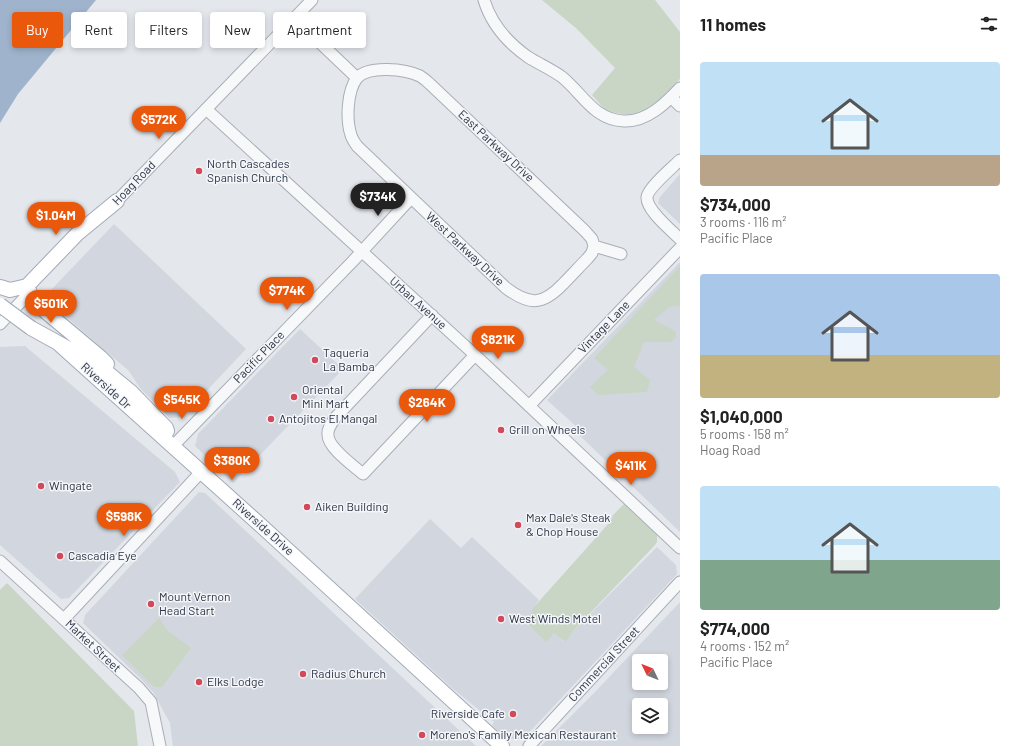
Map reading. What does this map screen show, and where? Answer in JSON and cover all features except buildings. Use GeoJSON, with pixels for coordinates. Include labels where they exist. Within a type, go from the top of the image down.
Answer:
{"type":"FeatureCollection","features":[{"type":"Feature","properties":{"kind":"main road"},"geometry":{"type":"LineString","coordinates":[[0,287],[10,290],[27,286],[78,233],[117,201]]}},
{"type":"Feature","properties":{"kind":"main road"},"geometry":{"type":"LineString","coordinates":[[27,296],[100,357],[131,392]]}},
{"type":"Feature","properties":{"kind":"main road","name":"Riverside Drive"},"geometry":{"type":"LineString","coordinates":[[4,311],[31,328],[98,365],[131,392],[166,428],[173,446],[502,746]]}},
{"type":"Feature","properties":{"kind":"main road","name":"Riverside Dr"},"geometry":{"type":"LineString","coordinates":[[58,343],[173,446]]}},
{"type":"Feature","properties":{"kind":"street","name":"Hoag Road"},"geometry":{"type":"LineString","coordinates":[[300,12],[312,0]]}},
{"type":"Feature","properties":{"kind":"street"},"geometry":{"type":"LineString","coordinates":[[484,0],[487,10],[494,23],[515,47],[562,78],[602,116],[612,120],[625,122],[637,120],[652,114],[680,88]]}},
{"type":"Feature","properties":{"kind":"street","name":"Hoag Road"},"geometry":{"type":"LineString","coordinates":[[0,324],[4,311],[27,296],[273,40]]}},
{"type":"Feature","properties":{"kind":"street"},"geometry":{"type":"LineString","coordinates":[[326,48],[357,78]]}},
{"type":"Feature","properties":{"kind":"street","name":"East Parkway Drive"},"geometry":{"type":"LineString","coordinates":[[357,78],[367,72],[380,69],[408,72],[419,76],[430,84],[585,231],[592,238],[594,246]]}},
{"type":"Feature","properties":{"kind":"street","name":"West Parkway Drive"},"geometry":{"type":"LineString","coordinates":[[357,78],[348,104],[348,125],[351,136],[357,146],[506,288],[518,296],[530,301],[542,300],[553,294],[587,259],[592,253],[594,246]]}},
{"type":"Feature","properties":{"kind":"street"},"geometry":{"type":"LineString","coordinates":[[671,97],[680,106]]}},
{"type":"Feature","properties":{"kind":"street","name":"Urban Avenue"},"geometry":{"type":"LineString","coordinates":[[206,109],[432,315],[680,548]]}},
{"type":"Feature","properties":{"kind":"street"},"geometry":{"type":"LineString","coordinates":[[680,160],[650,190],[647,197],[648,204],[656,215],[680,239]]}},
{"type":"Feature","properties":{"kind":"street","name":"Pacific Place"},"geometry":{"type":"LineString","coordinates":[[173,446],[362,251],[411,198]]}},
{"type":"Feature","properties":{"kind":"street"},"geometry":{"type":"LineString","coordinates":[[594,246],[621,254]]}},
{"type":"Feature","properties":{"kind":"street","name":"Vintage Lane"},"geometry":{"type":"LineString","coordinates":[[529,406],[680,248]]}},
{"type":"Feature","properties":{"kind":"street"},"geometry":{"type":"LineString","coordinates":[[432,315],[335,418],[329,428],[328,435],[330,443],[363,474],[475,355]]}},
{"type":"Feature","properties":{"kind":"street"},"geometry":{"type":"LineString","coordinates":[[64,619],[202,472]]}},
{"type":"Feature","properties":{"kind":"street","name":"Market Street"},"geometry":{"type":"LineString","coordinates":[[0,560],[139,688],[151,702],[160,746]]}},
{"type":"Feature","properties":{"kind":"street","name":"Commercial Street"},"geometry":{"type":"LineString","coordinates":[[529,746],[680,582]]}},
{"type":"Feature","properties":{"kind":"shaded area"},"geometry":{"type":"Polygon","coordinates":[[[680,174],[680,224],[658,203],[660,197],[680,174]]]}},
{"type":"Feature","properties":{"kind":"shaded area"},"geometry":{"type":"Polygon","coordinates":[[[114,224],[246,349],[182,417],[169,418],[140,388],[129,371],[50,303],[50,291],[114,224]]]}},
{"type":"Feature","properties":{"kind":"shaded area"},"geometry":{"type":"Polygon","coordinates":[[[680,262],[680,532],[575,431],[578,428],[547,400],[680,262]]]}},
{"type":"Feature","properties":{"kind":"shaded area"},"geometry":{"type":"Polygon","coordinates":[[[300,329],[343,369],[233,483],[195,446],[198,434],[300,329]]]}},
{"type":"Feature","properties":{"kind":"shaded area"},"geometry":{"type":"Polygon","coordinates":[[[25,346],[175,472],[180,482],[69,598],[61,599],[0,545],[0,347],[25,346]]]}},
{"type":"Feature","properties":{"kind":"shaded area"},"geometry":{"type":"Polygon","coordinates":[[[199,492],[205,493],[476,746],[173,746],[170,723],[153,692],[83,623],[85,615],[199,492]]]}},
{"type":"Feature","properties":{"kind":"shaded area"},"geometry":{"type":"Polygon","coordinates":[[[430,519],[461,548],[472,537],[539,600],[533,608],[564,642],[574,630],[657,547],[676,565],[677,574],[524,738],[506,739],[492,725],[494,722],[452,688],[355,599],[430,519]]]}},
{"type":"Feature","properties":{"kind":"shaded area"},"geometry":{"type":"Polygon","coordinates":[[[680,602],[680,746],[541,746],[595,692],[680,602]]]}},
{"type":"Feature","properties":{"kind":"green space"},"geometry":{"type":"Polygon","coordinates":[[[542,0],[655,0],[680,32],[680,79],[655,104],[640,112],[623,114],[611,112],[605,109],[592,95],[615,68],[577,29],[542,0]]]}},
{"type":"Feature","properties":{"kind":"green space"},"geometry":{"type":"Polygon","coordinates":[[[680,266],[680,306],[669,307],[654,320],[675,331],[676,337],[671,342],[644,342],[634,367],[650,380],[647,392],[598,395],[590,387],[608,370],[594,358],[680,266]]]}},
{"type":"Feature","properties":{"kind":"green space"},"geometry":{"type":"Polygon","coordinates":[[[624,504],[657,535],[657,542],[574,630],[565,642],[554,633],[546,642],[528,624],[533,608],[610,522],[613,515],[624,504]]]}},
{"type":"Feature","properties":{"kind":"green space"},"geometry":{"type":"Polygon","coordinates":[[[7,583],[134,711],[138,746],[0,746],[0,590],[7,583]]]}},
{"type":"Feature","properties":{"kind":"green space"},"geometry":{"type":"Polygon","coordinates":[[[159,618],[167,630],[191,648],[162,687],[154,687],[122,655],[159,618]]]}},
{"type":"Feature","properties":{"kind":"water"},"geometry":{"type":"Polygon","coordinates":[[[0,0],[96,0],[86,12],[71,12],[71,30],[63,40],[63,12],[12,12],[12,48],[56,48],[18,94],[0,123],[0,0]]]}},
{"type":"Feature","properties":{"kind":"place","name":"North Cascades Spanish Church"},"geometry":{"type":"Point","coordinates":[199,171]}},
{"type":"Feature","properties":{"kind":"place","name":"Taqueria La Bamba"},"geometry":{"type":"Point","coordinates":[315,360]}},
{"type":"Feature","properties":{"kind":"place","name":"Oriental Mini Mart"},"geometry":{"type":"Point","coordinates":[294,397]}},
{"type":"Feature","properties":{"kind":"place","name":"Antojitos El Mangal"},"geometry":{"type":"Point","coordinates":[271,419]}},
{"type":"Feature","properties":{"kind":"place","name":"Grill on Wheels"},"geometry":{"type":"Point","coordinates":[501,430]}},
{"type":"Feature","properties":{"kind":"place","name":"Wingate"},"geometry":{"type":"Point","coordinates":[41,486]}},
{"type":"Feature","properties":{"kind":"place","name":"Aiken Building"},"geometry":{"type":"Point","coordinates":[307,507]}},
{"type":"Feature","properties":{"kind":"place","name":"Max Dale's Steak & Chop House"},"geometry":{"type":"Point","coordinates":[518,525]}},
{"type":"Feature","properties":{"kind":"place","name":"Cascadia Eye"},"geometry":{"type":"Point","coordinates":[60,556]}},
{"type":"Feature","properties":{"kind":"place","name":"Mount Vernon Head Start"},"geometry":{"type":"Point","coordinates":[151,604]}},
{"type":"Feature","properties":{"kind":"place","name":"West Winds Motel"},"geometry":{"type":"Point","coordinates":[501,619]}},
{"type":"Feature","properties":{"kind":"place","name":"Radius Church"},"geometry":{"type":"Point","coordinates":[303,674]}},
{"type":"Feature","properties":{"kind":"place","name":"Elks Lodge"},"geometry":{"type":"Point","coordinates":[199,682]}},
{"type":"Feature","properties":{"kind":"place","name":"Riverside Cafe"},"geometry":{"type":"Point","coordinates":[513,714]}},
{"type":"Feature","properties":{"kind":"place","name":"Moreno's Family Mexican Restaurant"},"geometry":{"type":"Point","coordinates":[422,735]}}]}
